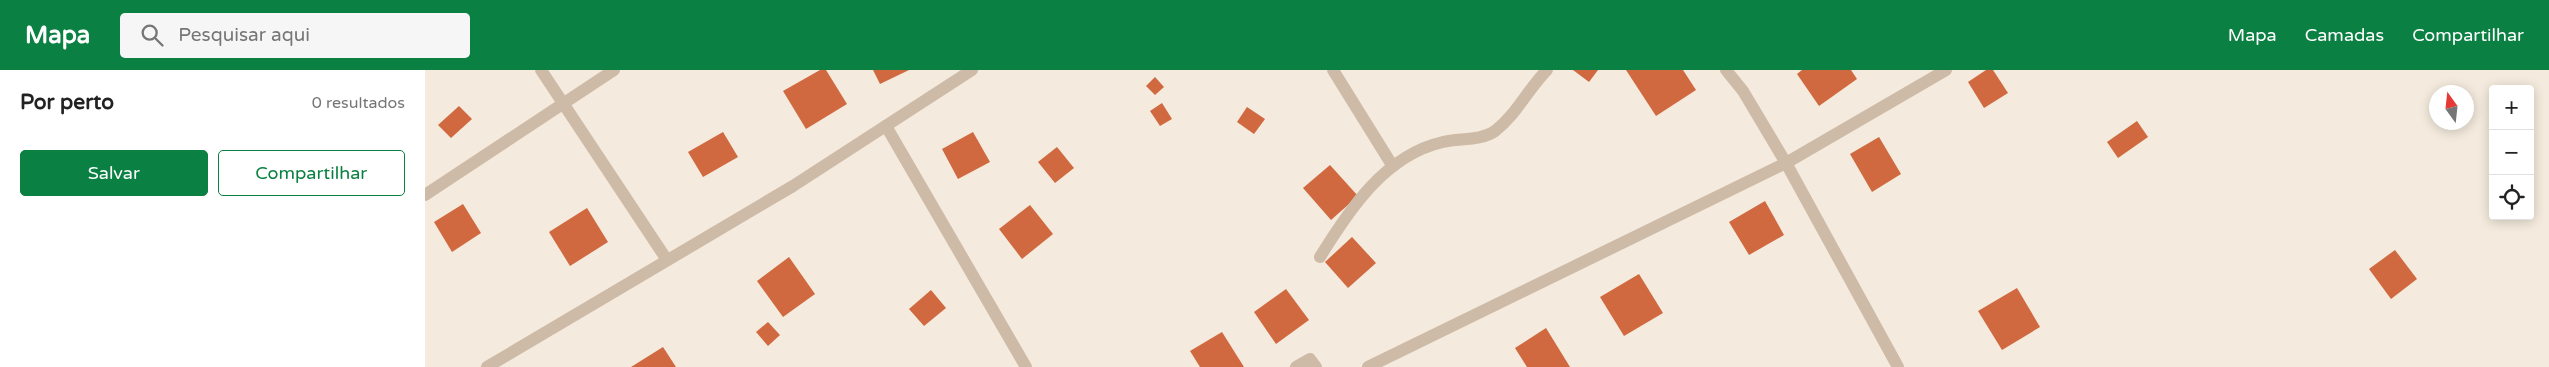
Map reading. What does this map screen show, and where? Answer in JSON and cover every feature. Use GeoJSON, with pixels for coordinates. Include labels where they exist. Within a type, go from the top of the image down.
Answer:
{"type":"FeatureCollection","features":[{"type":"Feature","properties":{"kind":"street"},"geometry":{"type":"LineString","coordinates":[[541,70],[565,102],[667,260]]}},
{"type":"Feature","properties":{"kind":"street"},"geometry":{"type":"LineString","coordinates":[[425,195],[614,70]]}},
{"type":"Feature","properties":{"kind":"street"},"geometry":{"type":"LineString","coordinates":[[487,367],[793,186],[972,70]]}},
{"type":"Feature","properties":{"kind":"street"},"geometry":{"type":"LineString","coordinates":[[1333,70],[1393,165]]}},
{"type":"Feature","properties":{"kind":"street"},"geometry":{"type":"LineString","coordinates":[[1320,257],[1344,219],[1393,165],[1442,142],[1463,140],[1493,132],[1513,113],[1547,70]]}},
{"type":"Feature","properties":{"kind":"street"},"geometry":{"type":"LineString","coordinates":[[1726,70],[1743,91],[1786,163],[1898,367]]}},
{"type":"Feature","properties":{"kind":"street"},"geometry":{"type":"LineString","coordinates":[[1368,367],[1786,163],[1946,70]]}},
{"type":"Feature","properties":{"kind":"street"},"geometry":{"type":"LineString","coordinates":[[886,126],[1026,367]]}},
{"type":"Feature","properties":{"kind":"street"},"geometry":{"type":"LineString","coordinates":[[1295,367],[1310,359],[1316,367]]}},
{"type":"Feature","properties":{"kind":"building"},"geometry":{"type":"Polygon","coordinates":[[[820,70],[826,70],[847,104],[806,129],[783,91],[820,70]]]}},
{"type":"Feature","properties":{"kind":"building"},"geometry":{"type":"Polygon","coordinates":[[[873,70],[909,70],[880,84],[873,70]]]}},
{"type":"Feature","properties":{"kind":"building"},"geometry":{"type":"Polygon","coordinates":[[[1573,70],[1598,70],[1589,82],[1573,70]]]}},
{"type":"Feature","properties":{"kind":"building"},"geometry":{"type":"Polygon","coordinates":[[[1626,70],[1683,70],[1696,90],[1656,116],[1626,70]]]}},
{"type":"Feature","properties":{"kind":"building"},"geometry":{"type":"Polygon","coordinates":[[[1802,70],[1851,70],[1857,79],[1819,106],[1797,74],[1802,70]]]}},
{"type":"Feature","properties":{"kind":"building"},"geometry":{"type":"Polygon","coordinates":[[[1986,70],[1993,70],[2008,93],[1984,108],[1968,82],[1986,70]]]}},
{"type":"Feature","properties":{"kind":"building"},"geometry":{"type":"Polygon","coordinates":[[[1155,77],[1164,87],[1155,95],[1146,86],[1155,77]]]}},
{"type":"Feature","properties":{"kind":"building"},"geometry":{"type":"Polygon","coordinates":[[[1162,103],[1172,119],[1160,126],[1150,111],[1162,103]]]}},
{"type":"Feature","properties":{"kind":"building"},"geometry":{"type":"Polygon","coordinates":[[[459,106],[472,119],[451,138],[438,125],[459,106]]]}},
{"type":"Feature","properties":{"kind":"building"},"geometry":{"type":"Polygon","coordinates":[[[1247,107],[1265,119],[1254,134],[1237,122],[1247,107]]]}},
{"type":"Feature","properties":{"kind":"building"},"geometry":{"type":"Polygon","coordinates":[[[2137,121],[2148,137],[2118,158],[2107,142],[2137,121]]]}},
{"type":"Feature","properties":{"kind":"building"},"geometry":{"type":"Polygon","coordinates":[[[723,132],[738,157],[703,177],[688,152],[723,132]]]}},
{"type":"Feature","properties":{"kind":"building"},"geometry":{"type":"Polygon","coordinates":[[[973,132],[990,162],[958,179],[942,149],[973,132]]]}},
{"type":"Feature","properties":{"kind":"building"},"geometry":{"type":"Polygon","coordinates":[[[1879,137],[1901,174],[1872,192],[1850,154],[1879,137]]]}},
{"type":"Feature","properties":{"kind":"building"},"geometry":{"type":"Polygon","coordinates":[[[1057,147],[1074,168],[1055,183],[1038,162],[1057,147]]]}},
{"type":"Feature","properties":{"kind":"building"},"geometry":{"type":"Polygon","coordinates":[[[1330,165],[1358,196],[1331,220],[1303,188],[1330,165]]]}},
{"type":"Feature","properties":{"kind":"building"},"geometry":{"type":"Polygon","coordinates":[[[1765,201],[1784,235],[1749,255],[1729,222],[1765,201]]]}},
{"type":"Feature","properties":{"kind":"building"},"geometry":{"type":"Polygon","coordinates":[[[463,204],[481,233],[452,252],[434,222],[463,204]]]}},
{"type":"Feature","properties":{"kind":"building"},"geometry":{"type":"Polygon","coordinates":[[[1030,205],[1053,234],[1022,259],[999,229],[1030,205]]]}},
{"type":"Feature","properties":{"kind":"building"},"geometry":{"type":"Polygon","coordinates":[[[587,208],[608,242],[570,266],[549,232],[587,208]]]}},
{"type":"Feature","properties":{"kind":"building"},"geometry":{"type":"Polygon","coordinates":[[[1352,237],[1376,263],[1348,288],[1325,262],[1352,237]]]}},
{"type":"Feature","properties":{"kind":"building"},"geometry":{"type":"Polygon","coordinates":[[[2395,250],[2417,279],[2391,299],[2369,269],[2395,250]]]}},
{"type":"Feature","properties":{"kind":"building"},"geometry":{"type":"Polygon","coordinates":[[[789,257],[815,294],[783,317],[757,281],[789,257]]]}},
{"type":"Feature","properties":{"kind":"building"},"geometry":{"type":"Polygon","coordinates":[[[1639,274],[1663,313],[1624,336],[1600,297],[1639,274]]]}},
{"type":"Feature","properties":{"kind":"building"},"geometry":{"type":"Polygon","coordinates":[[[2017,288],[2040,327],[2002,350],[1978,311],[2017,288]]]}},
{"type":"Feature","properties":{"kind":"building"},"geometry":{"type":"Polygon","coordinates":[[[1286,289],[1309,320],[1276,344],[1254,312],[1286,289]]]}},
{"type":"Feature","properties":{"kind":"building"},"geometry":{"type":"Polygon","coordinates":[[[931,290],[946,308],[924,326],[909,309],[931,290]]]}},
{"type":"Feature","properties":{"kind":"building"},"geometry":{"type":"Polygon","coordinates":[[[768,322],[780,335],[768,346],[756,332],[768,322]]]}},
{"type":"Feature","properties":{"kind":"building"},"geometry":{"type":"Polygon","coordinates":[[[1546,328],[1570,367],[1527,367],[1515,348],[1546,328]]]}},
{"type":"Feature","properties":{"kind":"building"},"geometry":{"type":"Polygon","coordinates":[[[1222,332],[1244,367],[1200,367],[1190,351],[1222,332]]]}},
{"type":"Feature","properties":{"kind":"building"},"geometry":{"type":"Polygon","coordinates":[[[663,347],[676,367],[631,367],[663,347]]]}}]}
